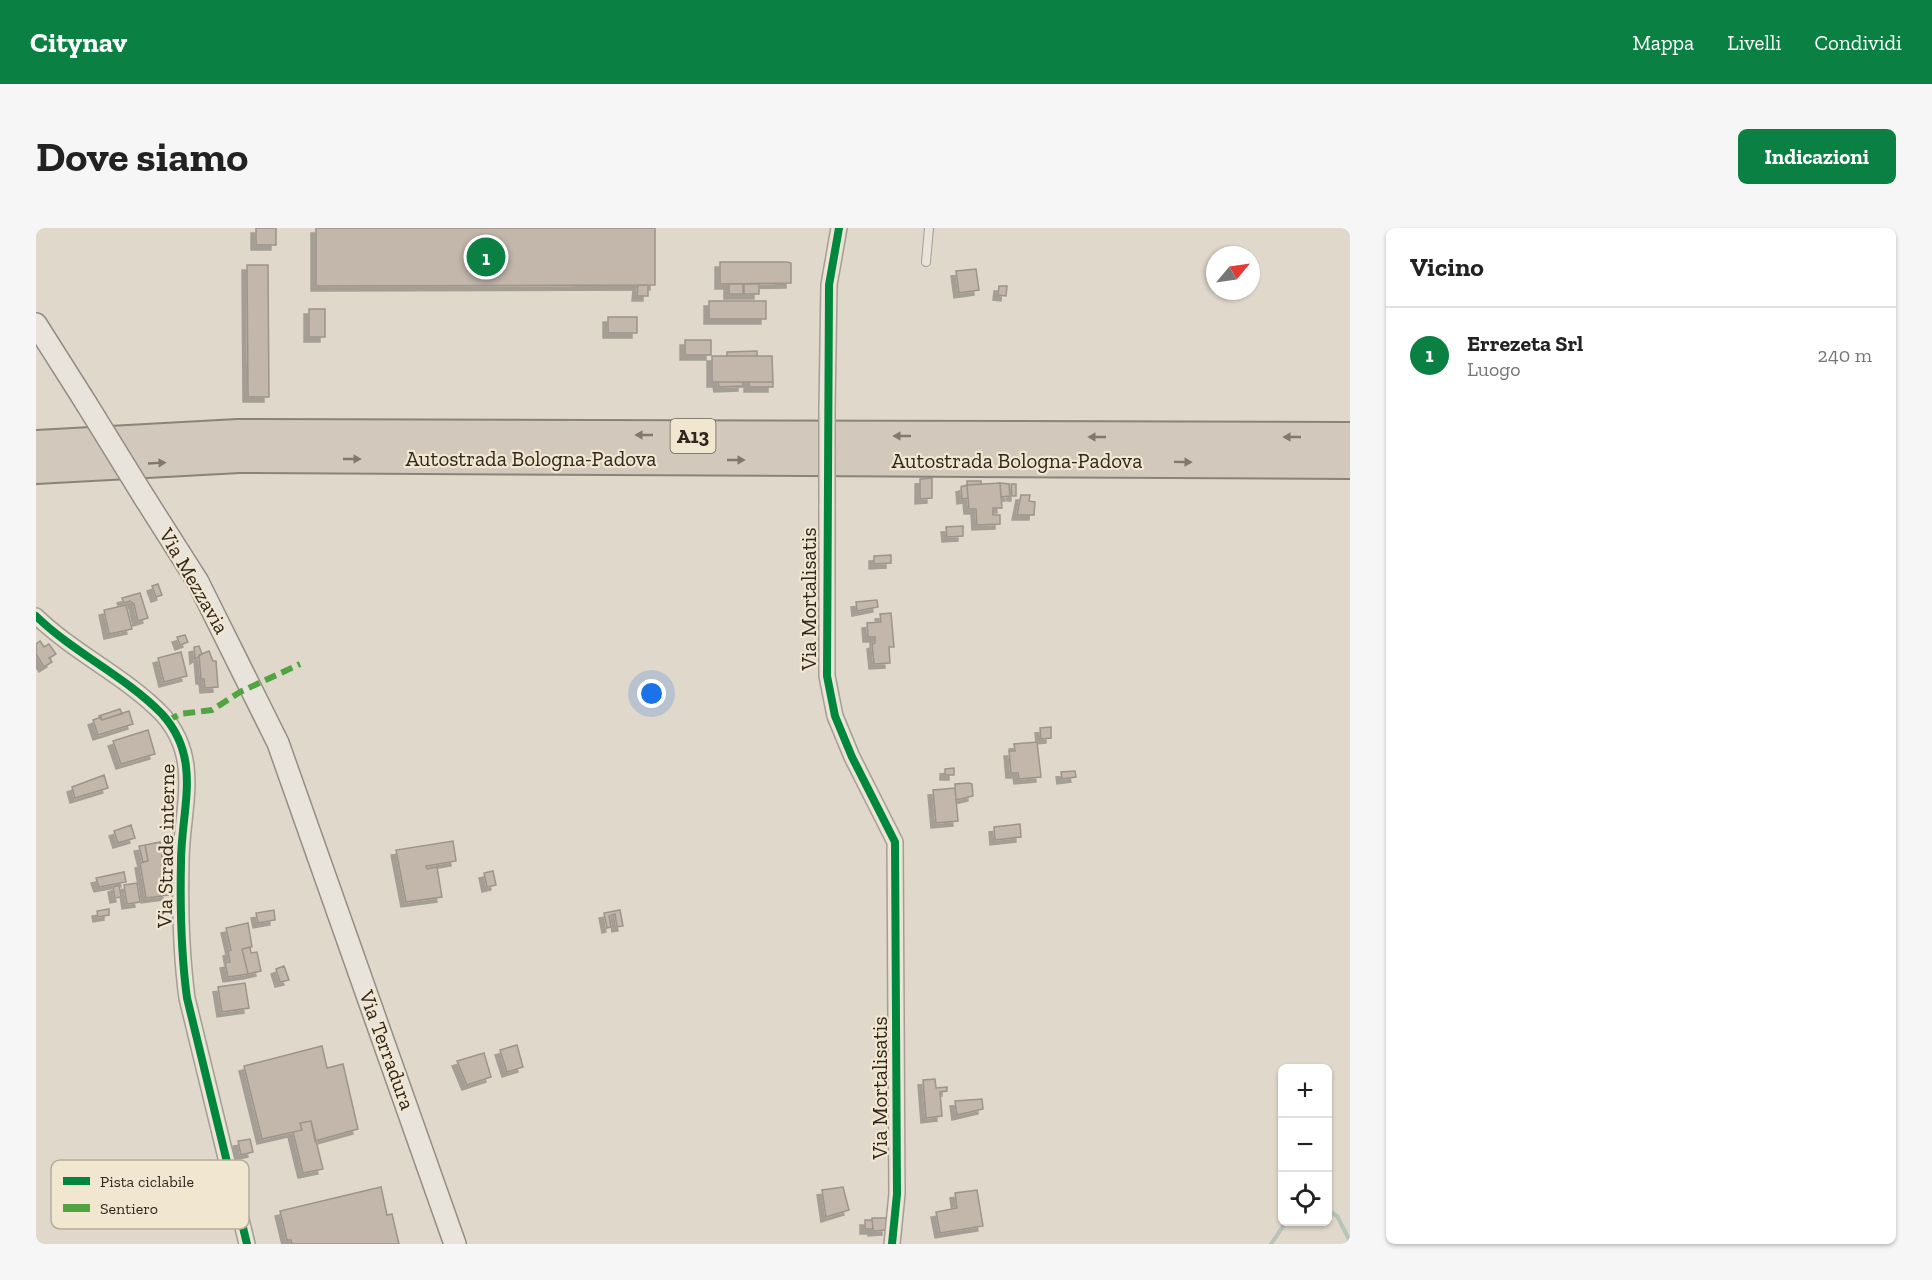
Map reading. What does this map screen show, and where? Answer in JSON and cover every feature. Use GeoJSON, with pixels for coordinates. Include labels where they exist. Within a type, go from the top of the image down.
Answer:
{"type":"FeatureCollection","features":[{"type":"Feature","properties":{"kind":"highway","name":"Autostrada Bologna-Padova"},"geometry":{"type":"LineString","coordinates":[[36,445],[238,434],[1350,436]]}},
{"type":"Feature","properties":{"kind":"highway","name":"Autostrada Bologna-Padova"},"geometry":{"type":"LineString","coordinates":[[36,470],[239,458],[1350,464]]}},
{"type":"Feature","properties":{"kind":"main road","name":"Via Mezzavia"},"geometry":{"type":"LineString","coordinates":[[36,324],[198,582],[245,672],[278,743],[318,857]]}},
{"type":"Feature","properties":{"kind":"main road","name":"Via Terradura"},"geometry":{"type":"LineString","coordinates":[[318,857],[455,1244]]}},
{"type":"Feature","properties":{"kind":"street","name":"Via Mortalisatis"},"geometry":{"type":"LineString","coordinates":[[839,228],[829,285],[826,409],[827,676],[835,716],[852,757],[895,842],[898,1182],[892,1244]]}},
{"type":"Feature","properties":{"kind":"street","name":"Via Strade interne"},"geometry":{"type":"LineString","coordinates":[[36,616],[51,631],[150,704],[167,721],[186,755],[188,795],[180,859],[183,958],[187,998],[227,1160]]}},
{"type":"Feature","properties":{"kind":"street","name":"Via Strade interne"},"geometry":{"type":"LineString","coordinates":[[243,1229],[247,1244]]}},
{"type":"Feature","properties":{"kind":"lane"},"geometry":{"type":"LineString","coordinates":[[926,262],[929,228]]}},
{"type":"Feature","properties":{"kind":"building"},"geometry":{"type":"Polygon","coordinates":[[[256,228],[276,228],[276,245],[256,245],[256,228]]]}},
{"type":"Feature","properties":{"kind":"building"},"geometry":{"type":"Polygon","coordinates":[[[316,228],[655,228],[655,285],[316,286],[316,228]]]}},
{"type":"Feature","properties":{"kind":"building"},"geometry":{"type":"Polygon","coordinates":[[[720,262],[791,263],[791,283],[720,284],[720,262]]]}},
{"type":"Feature","properties":{"kind":"building"},"geometry":{"type":"Polygon","coordinates":[[[247,265],[268,265],[269,397],[248,397],[247,265]]]}},
{"type":"Feature","properties":{"kind":"building"},"geometry":{"type":"Polygon","coordinates":[[[976,269],[979,290],[959,293],[956,271],[976,269]]]}},
{"type":"Feature","properties":{"kind":"building"},"geometry":{"type":"Polygon","coordinates":[[[729,284],[743,284],[743,294],[729,294],[729,284]]]}},
{"type":"Feature","properties":{"kind":"building"},"geometry":{"type":"Polygon","coordinates":[[[744,284],[759,284],[759,294],[744,294],[744,284]]]}},
{"type":"Feature","properties":{"kind":"building"},"geometry":{"type":"Polygon","coordinates":[[[638,285],[648,285],[648,296],[637,296],[638,285]]]}},
{"type":"Feature","properties":{"kind":"building"},"geometry":{"type":"Polygon","coordinates":[[[999,286],[1007,286],[1006,296],[998,295],[999,286]]]}},
{"type":"Feature","properties":{"kind":"building"},"geometry":{"type":"Polygon","coordinates":[[[709,301],[766,301],[766,319],[709,319],[709,301]]]}},
{"type":"Feature","properties":{"kind":"building"},"geometry":{"type":"Polygon","coordinates":[[[309,309],[325,309],[325,337],[309,337],[309,309]]]}},
{"type":"Feature","properties":{"kind":"building"},"geometry":{"type":"Polygon","coordinates":[[[608,317],[637,317],[637,333],[608,333],[608,317]]]}},
{"type":"Feature","properties":{"kind":"building"},"geometry":{"type":"Polygon","coordinates":[[[685,340],[711,340],[711,355],[685,355],[685,340]]]}},
{"type":"Feature","properties":{"kind":"building"},"geometry":{"type":"Polygon","coordinates":[[[757,351],[757,356],[727,356],[727,352],[757,351]]]}},
{"type":"Feature","properties":{"kind":"building"},"geometry":{"type":"Polygon","coordinates":[[[712,356],[772,356],[773,382],[712,382],[712,356]]]}},
{"type":"Feature","properties":{"kind":"building"},"geometry":{"type":"Polygon","coordinates":[[[718,382],[743,382],[743,386],[719,387],[718,382]]]}},
{"type":"Feature","properties":{"kind":"building"},"geometry":{"type":"Polygon","coordinates":[[[749,382],[773,382],[773,387],[749,387],[749,382]]]}},
{"type":"Feature","properties":{"kind":"building"},"geometry":{"type":"Polygon","coordinates":[[[932,478],[932,498],[920,499],[920,479],[932,478]]]}},
{"type":"Feature","properties":{"kind":"building"},"geometry":{"type":"Polygon","coordinates":[[[967,481],[981,481],[981,484],[967,485],[967,481]]]}},
{"type":"Feature","properties":{"kind":"building"},"geometry":{"type":"Polygon","coordinates":[[[1000,483],[1002,508],[993,508],[993,515],[1000,515],[1000,524],[977,525],[976,509],[969,509],[967,485],[1000,483]]]}},
{"type":"Feature","properties":{"kind":"building"},"geometry":{"type":"Polygon","coordinates":[[[1000,483],[1009,484],[1010,496],[1001,497],[1000,483]]]}},
{"type":"Feature","properties":{"kind":"building"},"geometry":{"type":"Polygon","coordinates":[[[1011,484],[1016,484],[1016,496],[1012,496],[1011,484]]]}},
{"type":"Feature","properties":{"kind":"building"},"geometry":{"type":"Polygon","coordinates":[[[967,485],[968,498],[962,499],[961,487],[967,485]]]}},
{"type":"Feature","properties":{"kind":"building"},"geometry":{"type":"Polygon","coordinates":[[[1021,495],[1030,495],[1029,501],[1035,502],[1034,515],[1017,515],[1021,495]]]}},
{"type":"Feature","properties":{"kind":"building"},"geometry":{"type":"Polygon","coordinates":[[[963,526],[963,536],[947,537],[946,527],[963,526]]]}},
{"type":"Feature","properties":{"kind":"building"},"geometry":{"type":"Polygon","coordinates":[[[891,555],[891,563],[874,564],[874,556],[891,555]]]}},
{"type":"Feature","properties":{"kind":"building"},"geometry":{"type":"Polygon","coordinates":[[[158,584],[162,595],[156,597],[152,586],[158,584]]]}},
{"type":"Feature","properties":{"kind":"building"},"geometry":{"type":"Polygon","coordinates":[[[140,593],[148,618],[138,621],[134,604],[130,601],[124,603],[122,598],[140,593]]]}},
{"type":"Feature","properties":{"kind":"building"},"geometry":{"type":"Polygon","coordinates":[[[877,600],[878,607],[857,611],[856,602],[877,600]]]}},
{"type":"Feature","properties":{"kind":"building"},"geometry":{"type":"Polygon","coordinates":[[[126,605],[132,629],[109,634],[104,610],[126,605]]]}},
{"type":"Feature","properties":{"kind":"building"},"geometry":{"type":"Polygon","coordinates":[[[891,613],[894,647],[889,647],[890,663],[874,664],[872,644],[875,643],[875,637],[868,637],[867,623],[881,622],[880,614],[891,613]]]}},
{"type":"Feature","properties":{"kind":"building"},"geometry":{"type":"Polygon","coordinates":[[[185,635],[188,642],[180,645],[177,637],[185,635]]]}},
{"type":"Feature","properties":{"kind":"building"},"geometry":{"type":"Polygon","coordinates":[[[40,641],[44,647],[49,644],[56,654],[49,658],[52,662],[44,667],[36,654],[36,644],[40,641]]]}},
{"type":"Feature","properties":{"kind":"building"},"geometry":{"type":"Polygon","coordinates":[[[199,646],[202,654],[195,659],[194,647],[199,646]]]}},
{"type":"Feature","properties":{"kind":"building"},"geometry":{"type":"Polygon","coordinates":[[[209,651],[213,661],[216,661],[218,687],[205,688],[204,679],[201,679],[199,655],[209,651]]]}},
{"type":"Feature","properties":{"kind":"building"},"geometry":{"type":"Polygon","coordinates":[[[181,652],[187,676],[164,682],[158,658],[181,652]]]}},
{"type":"Feature","properties":{"kind":"building"},"geometry":{"type":"Polygon","coordinates":[[[120,709],[122,714],[102,720],[99,716],[120,709]]]}},
{"type":"Feature","properties":{"kind":"building"},"geometry":{"type":"Polygon","coordinates":[[[129,711],[133,724],[98,735],[93,720],[101,717],[102,720],[129,711]]]}},
{"type":"Feature","properties":{"kind":"building"},"geometry":{"type":"Polygon","coordinates":[[[1051,727],[1051,738],[1041,739],[1040,728],[1051,727]]]}},
{"type":"Feature","properties":{"kind":"building"},"geometry":{"type":"Polygon","coordinates":[[[148,730],[155,754],[121,764],[113,741],[148,730]]]}},
{"type":"Feature","properties":{"kind":"building"},"geometry":{"type":"Polygon","coordinates":[[[1037,742],[1041,777],[1019,779],[1018,773],[1011,773],[1009,751],[1015,751],[1014,744],[1037,742]]]}},
{"type":"Feature","properties":{"kind":"building"},"geometry":{"type":"Polygon","coordinates":[[[954,768],[954,775],[945,775],[945,769],[954,768]]]}},
{"type":"Feature","properties":{"kind":"building"},"geometry":{"type":"Polygon","coordinates":[[[1075,771],[1076,777],[1062,779],[1061,772],[1075,771]]]}},
{"type":"Feature","properties":{"kind":"building"},"geometry":{"type":"Polygon","coordinates":[[[104,775],[108,788],[75,798],[72,787],[104,775]]]}},
{"type":"Feature","properties":{"kind":"building"},"geometry":{"type":"Polygon","coordinates":[[[955,784],[972,784],[973,796],[956,800],[955,784]]]}},
{"type":"Feature","properties":{"kind":"building"},"geometry":{"type":"Polygon","coordinates":[[[955,788],[958,821],[936,823],[933,790],[955,788]]]}},
{"type":"Feature","properties":{"kind":"building"},"geometry":{"type":"Polygon","coordinates":[[[1020,824],[1021,837],[995,840],[994,827],[1020,824]]]}},
{"type":"Feature","properties":{"kind":"building"},"geometry":{"type":"Polygon","coordinates":[[[131,825],[135,838],[118,843],[114,831],[131,825]]]}},
{"type":"Feature","properties":{"kind":"building"},"geometry":{"type":"Polygon","coordinates":[[[453,841],[456,861],[426,866],[427,869],[437,867],[442,897],[406,902],[396,850],[453,841]]]}},
{"type":"Feature","properties":{"kind":"building"},"geometry":{"type":"Polygon","coordinates":[[[160,842],[168,895],[146,898],[140,863],[148,861],[145,845],[160,842]]]}},
{"type":"Feature","properties":{"kind":"building"},"geometry":{"type":"Polygon","coordinates":[[[145,845],[148,861],[143,862],[139,846],[145,845]]]}},
{"type":"Feature","properties":{"kind":"building"},"geometry":{"type":"Polygon","coordinates":[[[493,871],[496,885],[487,887],[484,873],[493,871]]]}},
{"type":"Feature","properties":{"kind":"building"},"geometry":{"type":"Polygon","coordinates":[[[124,872],[126,882],[99,887],[96,878],[124,872]]]}},
{"type":"Feature","properties":{"kind":"building"},"geometry":{"type":"Polygon","coordinates":[[[137,883],[140,902],[127,904],[124,885],[137,883]]]}},
{"type":"Feature","properties":{"kind":"building"},"geometry":{"type":"Polygon","coordinates":[[[119,885],[121,897],[115,898],[113,887],[119,885]]]}},
{"type":"Feature","properties":{"kind":"building"},"geometry":{"type":"Polygon","coordinates":[[[109,909],[109,915],[98,917],[97,911],[109,909]]]}},
{"type":"Feature","properties":{"kind":"building"},"geometry":{"type":"Polygon","coordinates":[[[274,910],[275,920],[258,923],[256,913],[274,910]]]}},
{"type":"Feature","properties":{"kind":"building"},"geometry":{"type":"Polygon","coordinates":[[[620,910],[623,926],[617,927],[615,914],[609,916],[611,927],[607,928],[604,913],[620,910]]]}},
{"type":"Feature","properties":{"kind":"building"},"geometry":{"type":"Polygon","coordinates":[[[248,923],[252,947],[242,949],[248,974],[228,977],[225,963],[230,962],[228,951],[231,950],[226,928],[248,923]]]}},
{"type":"Feature","properties":{"kind":"building"},"geometry":{"type":"Polygon","coordinates":[[[250,947],[251,953],[257,952],[261,971],[248,974],[242,949],[250,947]]]}},
{"type":"Feature","properties":{"kind":"building"},"geometry":{"type":"Polygon","coordinates":[[[284,966],[289,980],[280,982],[276,969],[284,966]]]}},
{"type":"Feature","properties":{"kind":"building"},"geometry":{"type":"Polygon","coordinates":[[[245,983],[249,1008],[222,1012],[218,987],[245,983]]]}},
{"type":"Feature","properties":{"kind":"building"},"geometry":{"type":"Polygon","coordinates":[[[517,1045],[523,1067],[507,1072],[500,1050],[517,1045]]]}},
{"type":"Feature","properties":{"kind":"building"},"geometry":{"type":"Polygon","coordinates":[[[322,1046],[327,1068],[343,1064],[358,1129],[315,1141],[311,1121],[300,1123],[302,1130],[262,1139],[244,1066],[322,1046]]]}},
{"type":"Feature","properties":{"kind":"building"},"geometry":{"type":"Polygon","coordinates":[[[484,1053],[491,1077],[467,1085],[457,1061],[484,1053]]]}},
{"type":"Feature","properties":{"kind":"building"},"geometry":{"type":"Polygon","coordinates":[[[935,1079],[936,1088],[947,1087],[947,1091],[940,1092],[942,1116],[926,1118],[923,1080],[935,1079]]]}},
{"type":"Feature","properties":{"kind":"building"},"geometry":{"type":"Polygon","coordinates":[[[982,1099],[983,1109],[957,1115],[955,1101],[982,1099]]]}},
{"type":"Feature","properties":{"kind":"building"},"geometry":{"type":"Polygon","coordinates":[[[311,1121],[323,1169],[303,1173],[293,1132],[302,1130],[300,1123],[311,1121]]]}},
{"type":"Feature","properties":{"kind":"building"},"geometry":{"type":"Polygon","coordinates":[[[250,1139],[253,1152],[241,1155],[238,1141],[250,1139]]]}},
{"type":"Feature","properties":{"kind":"building"},"geometry":{"type":"Polygon","coordinates":[[[381,1187],[387,1215],[392,1214],[399,1244],[292,1244],[291,1240],[287,1240],[280,1211],[381,1187]]]}},
{"type":"Feature","properties":{"kind":"building"},"geometry":{"type":"Polygon","coordinates":[[[843,1187],[849,1210],[826,1217],[822,1190],[843,1187]]]}},
{"type":"Feature","properties":{"kind":"building"},"geometry":{"type":"Polygon","coordinates":[[[977,1190],[983,1226],[940,1233],[936,1212],[957,1208],[955,1193],[977,1190]]]}},
{"type":"Feature","properties":{"kind":"building"},"geometry":{"type":"Polygon","coordinates":[[[872,1218],[887,1218],[887,1230],[873,1231],[872,1218]]]}},
{"type":"Feature","properties":{"kind":"building"},"geometry":{"type":"Polygon","coordinates":[[[865,1220],[872,1220],[873,1229],[865,1229],[865,1220]]]}},
{"type":"Feature","properties":{"kind":"waterway"},"geometry":{"type":"LineString","coordinates":[[1332,1213],[1337,1216],[1350,1241]]}},
{"type":"Feature","properties":{"kind":"waterway"},"geometry":{"type":"LineString","coordinates":[[1271,1244],[1283,1226]]}},
{"type":"Feature","properties":{"kind":"marked path"},"geometry":{"type":"LineString","coordinates":[[167,721],[180,714],[212,710],[240,692],[300,664]]}},
{"type":"Feature","properties":{"kind":"cycle path"},"geometry":{"type":"LineString","coordinates":[[839,228],[829,285],[827,676],[835,716],[852,757],[895,842],[897,1194],[892,1244]]}},
{"type":"Feature","properties":{"kind":"cycle path"},"geometry":{"type":"LineString","coordinates":[[36,616],[67,642],[148,700],[175,731],[182,749],[187,785],[181,879],[183,964],[187,998],[227,1160]]}},
{"type":"Feature","properties":{"kind":"cycle path"},"geometry":{"type":"LineString","coordinates":[[243,1229],[247,1244]]}},
{"type":"Feature","properties":{"kind":"place","name":"Errezeta Srl"},"geometry":{"type":"Point","coordinates":[486,257]}}]}
